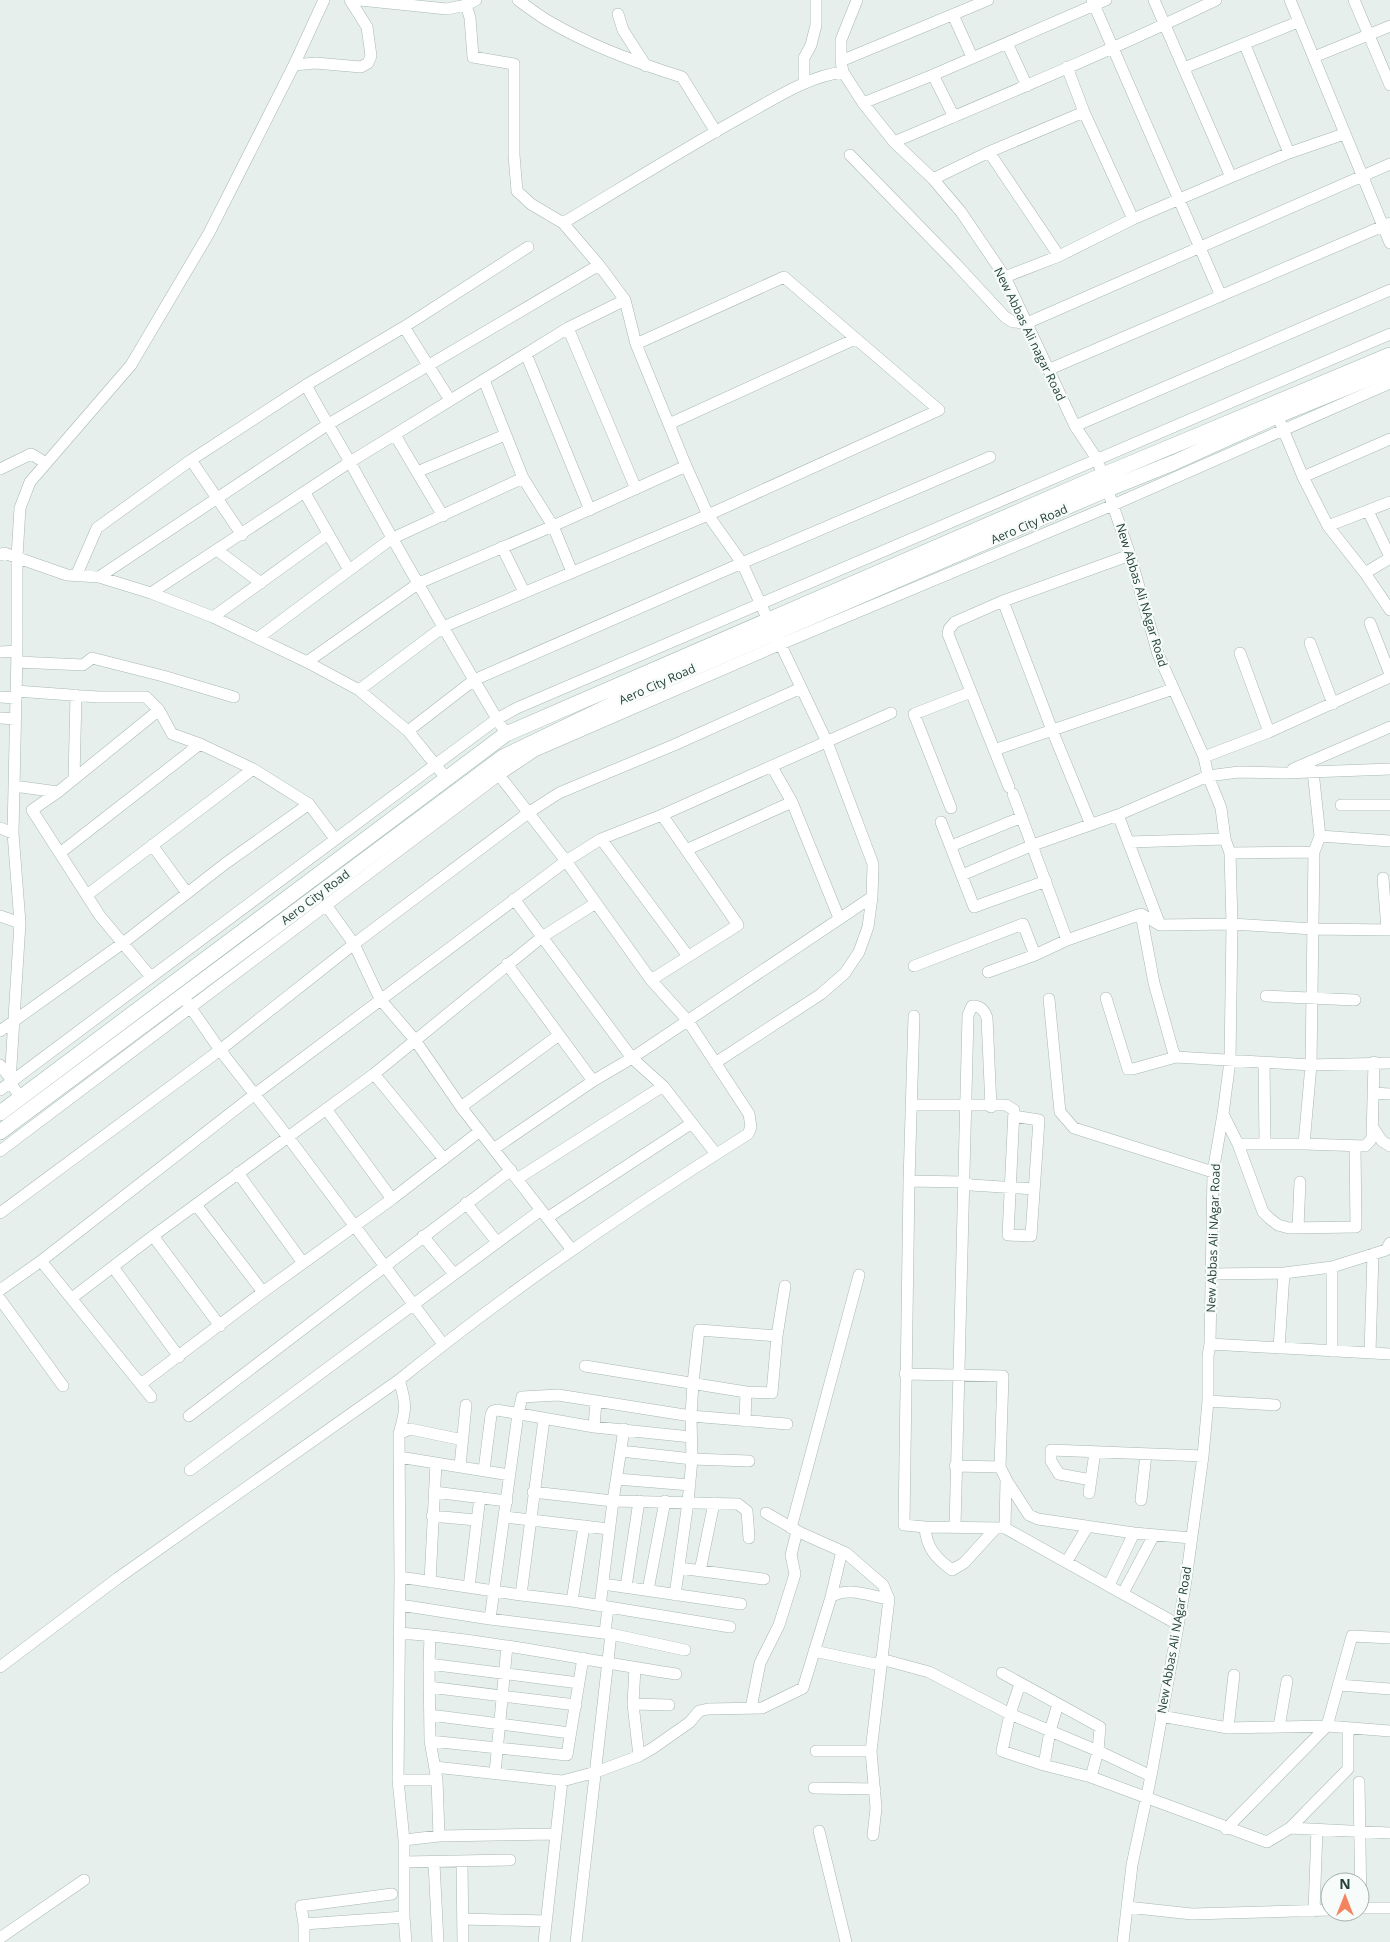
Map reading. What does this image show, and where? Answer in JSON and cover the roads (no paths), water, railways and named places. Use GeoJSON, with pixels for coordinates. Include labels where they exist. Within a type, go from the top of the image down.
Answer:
{"type":"FeatureCollection","features":[{"type":"Feature","properties":{"kind":"street"},"geometry":{"type":"LineString","coordinates":[[10,1080],[20,923],[13,833],[17,557],[20,508],[30,482],[130,365],[209,233],[294,65],[324,0]]}},
{"type":"Feature","properties":{"kind":"street"},"geometry":{"type":"LineString","coordinates":[[294,65],[315,63],[361,67],[368,63],[371,56],[367,27],[350,0]]}},
{"type":"Feature","properties":{"kind":"street"},"geometry":{"type":"LineString","coordinates":[[364,0],[447,9],[471,3],[470,18],[473,57],[514,64],[514,155],[517,191],[531,204],[563,223],[599,265],[624,300],[636,344],[708,515],[742,563],[768,620]]}},
{"type":"Feature","properties":{"kind":"street"},"geometry":{"type":"LineString","coordinates":[[518,0],[550,22],[614,53],[646,66],[682,77],[716,132]]}},
{"type":"Feature","properties":{"kind":"street"},"geometry":{"type":"LineString","coordinates":[[806,81],[804,58],[811,45],[816,25],[816,0]]}},
{"type":"Feature","properties":{"kind":"street"},"geometry":{"type":"LineString","coordinates":[[842,66],[841,40],[857,0]]}},
{"type":"Feature","properties":{"kind":"street"},"geometry":{"type":"LineString","coordinates":[[563,223],[806,81],[827,74],[988,0]]}},
{"type":"Feature","properties":{"kind":"street"},"geometry":{"type":"LineString","coordinates":[[863,103],[1007,43],[1093,3],[1106,0]]}},
{"type":"Feature","properties":{"kind":"street"},"geometry":{"type":"LineString","coordinates":[[1154,0],[1231,177]]}},
{"type":"Feature","properties":{"kind":"street"},"geometry":{"type":"LineString","coordinates":[[894,142],[1027,86],[1216,0]]}},
{"type":"Feature","properties":{"kind":"street"},"geometry":{"type":"LineString","coordinates":[[1290,0],[1362,176],[1387,225],[1390,243]]}},
{"type":"Feature","properties":{"kind":"street"},"geometry":{"type":"LineString","coordinates":[[1354,0],[1390,85]]}},
{"type":"Feature","properties":{"kind":"street"},"geometry":{"type":"LineString","coordinates":[[1093,3],[1114,46],[1221,296]]}},
{"type":"Feature","properties":{"kind":"street"},"geometry":{"type":"LineString","coordinates":[[618,14],[623,30],[646,66]]}},
{"type":"Feature","properties":{"kind":"street"},"geometry":{"type":"LineString","coordinates":[[952,15],[972,57]]}},
{"type":"Feature","properties":{"kind":"street"},"geometry":{"type":"LineString","coordinates":[[1184,68],[1298,22]]}},
{"type":"Feature","properties":{"kind":"street"},"geometry":{"type":"LineString","coordinates":[[1314,58],[1390,26]]}},
{"type":"Feature","properties":{"kind":"street"},"geometry":{"type":"LineString","coordinates":[[1007,43],[1027,86]]}},
{"type":"Feature","properties":{"kind":"street"},"geometry":{"type":"LineString","coordinates":[[1245,45],[1290,153]]}},
{"type":"Feature","properties":{"kind":"street","name":"New Abbas Ali nagar Road"},"geometry":{"type":"LineString","coordinates":[[842,66],[863,103],[894,142],[933,179],[961,212],[1005,277],[1050,369],[1075,426],[1098,459],[1105,482]]}},
{"type":"Feature","properties":{"kind":"street"},"geometry":{"type":"LineString","coordinates":[[1067,67],[1084,112],[1133,219]]}},
{"type":"Feature","properties":{"kind":"street"},"geometry":{"type":"LineString","coordinates":[[933,75],[954,116]]}},
{"type":"Feature","properties":{"kind":"street"},"geometry":{"type":"LineString","coordinates":[[933,179],[989,152],[1084,112]]}},
{"type":"Feature","properties":{"kind":"street"},"geometry":{"type":"LineString","coordinates":[[1005,277],[1059,256],[1133,219],[1231,177],[1344,134]]}},
{"type":"Feature","properties":{"kind":"street"},"geometry":{"type":"LineString","coordinates":[[989,152],[1059,256]]}},
{"type":"Feature","properties":{"kind":"street"},"geometry":{"type":"LineString","coordinates":[[850,155],[1005,317],[1013,322],[1027,323],[1390,164]]}},
{"type":"Feature","properties":{"kind":"street"},"geometry":{"type":"LineString","coordinates":[[1050,369],[1387,225]]}},
{"type":"Feature","properties":{"kind":"street"},"geometry":{"type":"LineString","coordinates":[[76,576],[97,528],[191,460],[306,385],[404,327],[528,247]]}},
{"type":"Feature","properties":{"kind":"street"},"geometry":{"type":"LineString","coordinates":[[99,577],[217,500],[327,424],[599,265]]}},
{"type":"Feature","properties":{"kind":"street"},"geometry":{"type":"LineString","coordinates":[[359,690],[443,627],[708,515],[939,410],[784,277],[636,344]]}},
{"type":"Feature","properties":{"kind":"street"},"geometry":{"type":"LineString","coordinates":[[1075,426],[1390,290]]}},
{"type":"Feature","properties":{"kind":"street"},"geometry":{"type":"LineString","coordinates":[[151,593],[242,535],[350,462],[450,400],[568,328],[624,300]]}},
{"type":"Feature","properties":{"kind":"street"},"geometry":{"type":"LineString","coordinates":[[404,327],[450,400]]}},
{"type":"Feature","properties":{"kind":"street"},"geometry":{"type":"LineString","coordinates":[[568,328],[636,489]]}},
{"type":"Feature","properties":{"kind":"street"},"geometry":{"type":"LineString","coordinates":[[0,1090],[10,1080],[152,977],[497,719],[538,698],[1390,334]]}},
{"type":"Feature","properties":{"kind":"street"},"geometry":{"type":"LineString","coordinates":[[669,424],[856,339]]}},
{"type":"Feature","properties":{"kind":"street"},"geometry":{"type":"LineString","coordinates":[[526,354],[590,510]]}},
{"type":"Feature","properties":{"kind":"street","name":"Aero City Road"},"geometry":{"type":"LineString","coordinates":[[0,1132],[186,1001],[323,899],[503,757],[640,691],[778,639],[1105,482],[1390,355]]}},
{"type":"Feature","properties":{"kind":"street","name":"Aero City Road"},"geometry":{"type":"LineString","coordinates":[[0,1113],[506,734],[768,620],[1105,482],[1173,463],[1281,422],[1390,370]]}},
{"type":"Feature","properties":{"kind":"street"},"geometry":{"type":"LineString","coordinates":[[484,380],[523,478],[553,526],[572,572]]}},
{"type":"Feature","properties":{"kind":"street"},"geometry":{"type":"LineString","coordinates":[[323,899],[535,751],[778,639],[1113,505],[1281,422],[1390,383]]}},
{"type":"Feature","properties":{"kind":"street"},"geometry":{"type":"LineString","coordinates":[[306,385],[391,539],[419,583],[506,734]]}},
{"type":"Feature","properties":{"kind":"street"},"geometry":{"type":"LineString","coordinates":[[1281,422],[1303,477],[1328,526],[1365,573],[1390,610]]}},
{"type":"Feature","properties":{"kind":"street"},"geometry":{"type":"LineString","coordinates":[[395,435],[443,516]]}},
{"type":"Feature","properties":{"kind":"street"},"geometry":{"type":"LineString","coordinates":[[417,472],[505,435]]}},
{"type":"Feature","properties":{"kind":"street"},"geometry":{"type":"LineString","coordinates":[[1303,477],[1390,440]]}},
{"type":"Feature","properties":{"kind":"street"},"geometry":{"type":"LineString","coordinates":[[0,469],[31,454],[46,463]]}},
{"type":"Feature","properties":{"kind":"street"},"geometry":{"type":"LineString","coordinates":[[408,731],[474,680],[990,457]]}},
{"type":"Feature","properties":{"kind":"street"},"geometry":{"type":"LineString","coordinates":[[191,460],[242,535]]}},
{"type":"Feature","properties":{"kind":"street"},"geometry":{"type":"LineString","coordinates":[[307,662],[419,583],[590,510],[686,466]]}},
{"type":"Feature","properties":{"kind":"street"},"geometry":{"type":"LineString","coordinates":[[258,638],[391,539],[523,478]]}},
{"type":"Feature","properties":{"kind":"street","name":"New Abbas Ali NAgar Road"},"geometry":{"type":"LineString","coordinates":[[1105,482],[1130,555],[1158,654],[1204,757],[1208,776],[1222,808],[1225,839],[1230,853],[1232,924],[1230,1061],[1213,1172],[1208,1401],[1203,1456],[1178,1624],[1151,1776],[1132,1866],[1123,1942]]}},
{"type":"Feature","properties":{"kind":"street"},"geometry":{"type":"LineString","coordinates":[[305,493],[349,570]]}},
{"type":"Feature","properties":{"kind":"street"},"geometry":{"type":"LineString","coordinates":[[1328,526],[1390,502]]}},
{"type":"Feature","properties":{"kind":"street"},"geometry":{"type":"LineString","coordinates":[[1365,573],[1390,558],[1368,511]]}},
{"type":"Feature","properties":{"kind":"street"},"geometry":{"type":"LineString","coordinates":[[213,617],[328,534]]}},
{"type":"Feature","properties":{"kind":"street"},"geometry":{"type":"LineString","coordinates":[[502,546],[524,592]]}},
{"type":"Feature","properties":{"kind":"street"},"geometry":{"type":"LineString","coordinates":[[217,550],[261,583]]}},
{"type":"Feature","properties":{"kind":"street"},"geometry":{"type":"LineString","coordinates":[[0,555],[4,553],[67,575],[99,577],[151,593],[213,617],[307,662],[359,690],[408,731],[447,779]]}},
{"type":"Feature","properties":{"kind":"street"},"geometry":{"type":"LineString","coordinates":[[1067,940],[1033,845],[948,634],[949,629],[955,622],[1002,600],[1130,555]]}},
{"type":"Feature","properties":{"kind":"street"},"geometry":{"type":"LineString","coordinates":[[1002,600],[1052,730],[1092,825]]}},
{"type":"Feature","properties":{"kind":"street"},"geometry":{"type":"LineString","coordinates":[[1204,757],[1269,732],[1390,676],[1370,623]]}},
{"type":"Feature","properties":{"kind":"street"},"geometry":{"type":"LineString","coordinates":[[715,1062],[821,994],[845,973],[859,952],[868,927],[872,897],[873,864],[827,742],[778,639]]}},
{"type":"Feature","properties":{"kind":"street"},"geometry":{"type":"LineString","coordinates":[[1310,643],[1333,704]]}},
{"type":"Feature","properties":{"kind":"street"},"geometry":{"type":"LineString","coordinates":[[0,652],[83,665],[92,658],[234,697]]}},
{"type":"Feature","properties":{"kind":"street"},"geometry":{"type":"LineString","coordinates":[[1240,653],[1269,732]]}},
{"type":"Feature","properties":{"kind":"street"},"geometry":{"type":"LineString","coordinates":[[0,1213],[220,1050],[354,944],[528,813],[559,793],[674,745],[801,688]]}},
{"type":"Feature","properties":{"kind":"street"},"geometry":{"type":"LineString","coordinates":[[994,750],[1173,689]]}},
{"type":"Feature","properties":{"kind":"street"},"geometry":{"type":"LineString","coordinates":[[951,808],[914,714],[971,692]]}},
{"type":"Feature","properties":{"kind":"street"},"geometry":{"type":"LineString","coordinates":[[0,697],[16,695],[146,697],[159,710],[172,734],[200,744],[253,769],[308,804],[335,839]]}},
{"type":"Feature","properties":{"kind":"street"},"geometry":{"type":"LineString","coordinates":[[74,779],[76,695]]}},
{"type":"Feature","properties":{"kind":"street"},"geometry":{"type":"LineString","coordinates":[[152,977],[100,916],[32,810],[58,792],[159,710]]}},
{"type":"Feature","properties":{"kind":"street"},"geometry":{"type":"LineString","coordinates":[[0,1290],[41,1261],[380,999],[566,861],[601,839],[662,815],[890,713]]}},
{"type":"Feature","properties":{"kind":"street"},"geometry":{"type":"LineString","coordinates":[[0,718],[16,719]]}},
{"type":"Feature","properties":{"kind":"street"},"geometry":{"type":"LineString","coordinates":[[1284,773],[1390,727]]}},
{"type":"Feature","properties":{"kind":"street"},"geometry":{"type":"LineString","coordinates":[[60,853],[200,744]]}},
{"type":"Feature","properties":{"kind":"street"},"geometry":{"type":"LineString","coordinates":[[772,766],[792,802],[839,918]]}},
{"type":"Feature","properties":{"kind":"street"},"geometry":{"type":"LineString","coordinates":[[87,894],[253,769]]}},
{"type":"Feature","properties":{"kind":"street"},"geometry":{"type":"LineString","coordinates":[[962,875],[1033,845],[1118,815],[1208,776],[1239,772],[1284,773],[1390,769]]}},
{"type":"Feature","properties":{"kind":"street"},"geometry":{"type":"LineString","coordinates":[[1304,1144],[1311,1065],[1314,852],[1320,836],[1313,771]]}},
{"type":"Feature","properties":{"kind":"street"},"geometry":{"type":"LineString","coordinates":[[0,1667],[118,1578],[399,1380],[443,1344],[572,1250],[748,1134],[751,1127],[748,1114],[688,1021],[651,980],[566,861],[499,775]]}},
{"type":"Feature","properties":{"kind":"street"},"geometry":{"type":"LineString","coordinates":[[14,786],[58,792]]}},
{"type":"Feature","properties":{"kind":"street"},"geometry":{"type":"LineString","coordinates":[[686,850],[792,802]]}},
{"type":"Feature","properties":{"kind":"street"},"geometry":{"type":"LineString","coordinates":[[0,1031],[123,943],[226,863],[308,804]]}},
{"type":"Feature","properties":{"kind":"street"},"geometry":{"type":"LineString","coordinates":[[1341,805],[1390,805]]}},
{"type":"Feature","properties":{"kind":"street"},"geometry":{"type":"LineString","coordinates":[[651,980],[738,925],[662,815]]}},
{"type":"Feature","properties":{"kind":"street"},"geometry":{"type":"LineString","coordinates":[[1118,815],[1160,925]]}},
{"type":"Feature","properties":{"kind":"street"},"geometry":{"type":"LineString","coordinates":[[951,846],[1022,817]]}},
{"type":"Feature","properties":{"kind":"street"},"geometry":{"type":"LineString","coordinates":[[941,822],[974,907],[1046,881]]}},
{"type":"Feature","properties":{"kind":"street"},"geometry":{"type":"LineString","coordinates":[[0,828],[13,833]]}},
{"type":"Feature","properties":{"kind":"street"},"geometry":{"type":"LineString","coordinates":[[1320,836],[1390,841]]}},
{"type":"Feature","properties":{"kind":"street"},"geometry":{"type":"LineString","coordinates":[[601,839],[688,956]]}},
{"type":"Feature","properties":{"kind":"street"},"geometry":{"type":"LineString","coordinates":[[1129,842],[1225,839]]}},
{"type":"Feature","properties":{"kind":"street"},"geometry":{"type":"LineString","coordinates":[[152,845],[187,893]]}},
{"type":"Feature","properties":{"kind":"street"},"geometry":{"type":"LineString","coordinates":[[1230,853],[1314,852]]}},
{"type":"Feature","properties":{"kind":"street"},"geometry":{"type":"LineString","coordinates":[[988,972],[1035,955],[1067,940],[1141,914],[1160,925],[1232,924],[1313,930],[1389,930],[1384,878]]}},
{"type":"Feature","properties":{"kind":"street"},"geometry":{"type":"LineString","coordinates":[[311,880],[354,944],[380,999],[415,1040],[461,1106],[572,1250]]}},
{"type":"Feature","properties":{"kind":"street"},"geometry":{"type":"LineString","coordinates":[[495,1148],[593,1080],[632,1058],[872,897]]}},
{"type":"Feature","properties":{"kind":"street"},"geometry":{"type":"LineString","coordinates":[[514,899],[632,1058],[663,1086],[716,1154]]}},
{"type":"Feature","properties":{"kind":"street"},"geometry":{"type":"LineString","coordinates":[[72,1298],[153,1236],[197,1206],[238,1173],[374,1074],[542,937],[596,903]]}},
{"type":"Feature","properties":{"kind":"street"},"geometry":{"type":"LineString","coordinates":[[1141,914],[1154,983],[1176,1057]]}},
{"type":"Feature","properties":{"kind":"street"},"geometry":{"type":"LineString","coordinates":[[0,916],[20,923]]}},
{"type":"Feature","properties":{"kind":"street"},"geometry":{"type":"LineString","coordinates":[[914,966],[1023,924],[1035,955]]}},
{"type":"Feature","properties":{"kind":"street"},"geometry":{"type":"LineString","coordinates":[[507,964],[593,1080]]}},
{"type":"Feature","properties":{"kind":"street"},"geometry":{"type":"LineString","coordinates":[[1266,996],[1354,1000]]}},
{"type":"Feature","properties":{"kind":"street"},"geometry":{"type":"LineString","coordinates":[[1106,998],[1128,1069],[1133,1070],[1176,1057],[1311,1065],[1390,1063]]}},
{"type":"Feature","properties":{"kind":"street"},"geometry":{"type":"LineString","coordinates":[[1049,999],[1060,1112],[1074,1128],[1213,1172]]}},
{"type":"Feature","properties":{"kind":"street"},"geometry":{"type":"LineString","coordinates":[[0,1151],[186,1001],[220,1050],[386,1266],[443,1344]]}},
{"type":"Feature","properties":{"kind":"street"},"geometry":{"type":"LineString","coordinates":[[955,1527],[957,1375],[968,1015],[970,1009],[975,1006],[985,1013],[987,1018],[992,1106]]}},
{"type":"Feature","properties":{"kind":"street"},"geometry":{"type":"LineString","coordinates":[[914,1016],[909,1181],[904,1525],[1000,1528],[1067,1561],[1178,1624]]}},
{"type":"Feature","properties":{"kind":"street"},"geometry":{"type":"LineString","coordinates":[[461,1106],[559,1035]]}},
{"type":"Feature","properties":{"kind":"street"},"geometry":{"type":"LineString","coordinates":[[1264,1062],[1266,1143]]}},
{"type":"Feature","properties":{"kind":"street"},"geometry":{"type":"LineString","coordinates":[[1238,1144],[1365,1146],[1370,1142],[1372,1126],[1374,1062]]}},
{"type":"Feature","properties":{"kind":"street"},"geometry":{"type":"LineString","coordinates":[[0,1065],[20,1097]]}},
{"type":"Feature","properties":{"kind":"street"},"geometry":{"type":"LineString","coordinates":[[374,1074],[444,1159]]}},
{"type":"Feature","properties":{"kind":"street"},"geometry":{"type":"LineString","coordinates":[[189,1416],[466,1203],[663,1086]]}},
{"type":"Feature","properties":{"kind":"street"},"geometry":{"type":"LineString","coordinates":[[1373,1093],[1390,1094]]}},
{"type":"Feature","properties":{"kind":"street"},"geometry":{"type":"LineString","coordinates":[[911,1105],[1010,1106],[1014,1110],[1008,1235],[1031,1236],[1039,1120],[1014,1116]]}},
{"type":"Feature","properties":{"kind":"street"},"geometry":{"type":"LineString","coordinates":[[326,1109],[392,1200]]}},
{"type":"Feature","properties":{"kind":"street"},"geometry":{"type":"LineString","coordinates":[[1223,1114],[1238,1144],[1263,1212],[1278,1225],[1298,1228],[1356,1227],[1355,1147]]}},
{"type":"Feature","properties":{"kind":"street"},"geometry":{"type":"LineString","coordinates":[[190,1470],[414,1306],[497,1242],[692,1123]]}},
{"type":"Feature","properties":{"kind":"street"},"geometry":{"type":"LineString","coordinates":[[1372,1126],[1382,1141],[1390,1146]]}},
{"type":"Feature","properties":{"kind":"street"},"geometry":{"type":"LineString","coordinates":[[141,1384],[263,1292],[392,1200],[480,1131]]}},
{"type":"Feature","properties":{"kind":"street"},"geometry":{"type":"LineString","coordinates":[[238,1173],[303,1263]]}},
{"type":"Feature","properties":{"kind":"street"},"geometry":{"type":"LineString","coordinates":[[909,1181],[963,1182],[971,1185],[1034,1189]]}},
{"type":"Feature","properties":{"kind":"street"},"geometry":{"type":"LineString","coordinates":[[1298,1228],[1300,1182]]}},
{"type":"Feature","properties":{"kind":"street"},"geometry":{"type":"LineString","coordinates":[[466,1203],[497,1242]]}},
{"type":"Feature","properties":{"kind":"street"},"geometry":{"type":"LineString","coordinates":[[197,1206],[263,1292]]}},
{"type":"Feature","properties":{"kind":"street"},"geometry":{"type":"LineString","coordinates":[[153,1236],[220,1326]]}},
{"type":"Feature","properties":{"kind":"street"},"geometry":{"type":"LineString","coordinates":[[423,1236],[454,1274]]}},
{"type":"Feature","properties":{"kind":"street"},"geometry":{"type":"LineString","coordinates":[[1211,1274],[1284,1273],[1332,1267],[1388,1248]]}},
{"type":"Feature","properties":{"kind":"street"},"geometry":{"type":"LineString","coordinates":[[1370,1353],[1372,1254]]}},
{"type":"Feature","properties":{"kind":"street"},"geometry":{"type":"LineString","coordinates":[[41,1261],[151,1397]]}},
{"type":"Feature","properties":{"kind":"street"},"geometry":{"type":"LineString","coordinates":[[113,1267],[179,1357]]}},
{"type":"Feature","properties":{"kind":"street"},"geometry":{"type":"LineString","coordinates":[[1332,1267],[1332,1351]]}},
{"type":"Feature","properties":{"kind":"street"},"geometry":{"type":"LineString","coordinates":[[1279,1348],[1284,1273]]}},
{"type":"Feature","properties":{"kind":"street"},"geometry":{"type":"LineString","coordinates":[[751,1708],[760,1663],[779,1625],[795,1574],[791,1555],[794,1529],[859,1275]]}},
{"type":"Feature","properties":{"kind":"street"},"geometry":{"type":"LineString","coordinates":[[585,1366],[746,1392],[772,1394],[777,1336],[785,1286]]}},
{"type":"Feature","properties":{"kind":"street"},"geometry":{"type":"LineString","coordinates":[[0,1300],[63,1386]]}},
{"type":"Feature","properties":{"kind":"street"},"geometry":{"type":"LineString","coordinates":[[674,1595],[690,1485],[692,1383],[699,1330],[777,1336]]}},
{"type":"Feature","properties":{"kind":"street"},"geometry":{"type":"LineString","coordinates":[[1210,1344],[1390,1354]]}},
{"type":"Feature","properties":{"kind":"street"},"geometry":{"type":"LineString","coordinates":[[906,1374],[1003,1376],[1000,1467],[1029,1515],[1038,1519],[1134,1533],[1191,1538]]}},
{"type":"Feature","properties":{"kind":"street"},"geometry":{"type":"LineString","coordinates":[[399,1380],[405,1401],[405,1412],[399,1434],[398,1780],[404,1840],[404,1917],[406,1942]]}},
{"type":"Feature","properties":{"kind":"street"},"geometry":{"type":"LineString","coordinates":[[745,1421],[746,1392]]}},
{"type":"Feature","properties":{"kind":"street"},"geometry":{"type":"LineString","coordinates":[[490,1619],[518,1414],[522,1397],[558,1395],[691,1416],[787,1424]]}},
{"type":"Feature","properties":{"kind":"street"},"geometry":{"type":"LineString","coordinates":[[594,1427],[596,1401]]}},
{"type":"Feature","properties":{"kind":"street"},"geometry":{"type":"LineString","coordinates":[[1208,1401],[1275,1405]]}},
{"type":"Feature","properties":{"kind":"street"},"geometry":{"type":"LineString","coordinates":[[460,1466],[466,1405]]}},
{"type":"Feature","properties":{"kind":"street"},"geometry":{"type":"LineString","coordinates":[[484,1470],[493,1411],[594,1427],[691,1437]]}},
{"type":"Feature","properties":{"kind":"street"},"geometry":{"type":"LineString","coordinates":[[521,1595],[544,1419]]}},
{"type":"Feature","properties":{"kind":"street"},"geometry":{"type":"LineString","coordinates":[[399,1434],[410,1429],[463,1440]]}},
{"type":"Feature","properties":{"kind":"street"},"geometry":{"type":"LineString","coordinates":[[576,1942],[607,1663],[608,1634],[603,1584],[624,1429]]}},
{"type":"Feature","properties":{"kind":"street"},"geometry":{"type":"LineString","coordinates":[[1091,1480],[1059,1474],[1051,1461],[1051,1450],[1203,1456]]}},
{"type":"Feature","properties":{"kind":"street"},"geometry":{"type":"LineString","coordinates":[[622,1451],[692,1459],[749,1461]]}},
{"type":"Feature","properties":{"kind":"street"},"geometry":{"type":"LineString","coordinates":[[1089,1493],[1095,1452]]}},
{"type":"Feature","properties":{"kind":"street"},"geometry":{"type":"LineString","coordinates":[[1141,1500],[1146,1454]]}},
{"type":"Feature","properties":{"kind":"street"},"geometry":{"type":"LineString","coordinates":[[399,1456],[510,1474]]}},
{"type":"Feature","properties":{"kind":"street"},"geometry":{"type":"LineString","coordinates":[[430,1582],[436,1462]]}},
{"type":"Feature","properties":{"kind":"street"},"geometry":{"type":"LineString","coordinates":[[955,1466],[1000,1467]]}},
{"type":"Feature","properties":{"kind":"street"},"geometry":{"type":"LineString","coordinates":[[617,1479],[690,1485]]}},
{"type":"Feature","properties":{"kind":"street"},"geometry":{"type":"LineString","coordinates":[[925,1527],[925,1538],[930,1549],[952,1570],[964,1563],[1000,1528],[1006,1479]]}},
{"type":"Feature","properties":{"kind":"street"},"geometry":{"type":"LineString","coordinates":[[434,1492],[507,1501]]}},
{"type":"Feature","properties":{"kind":"street"},"geometry":{"type":"LineString","coordinates":[[534,1492],[613,1500],[732,1503],[744,1507],[747,1511],[748,1538]]}},
{"type":"Feature","properties":{"kind":"street"},"geometry":{"type":"LineString","coordinates":[[469,1587],[480,1497]]}},
{"type":"Feature","properties":{"kind":"street"},"geometry":{"type":"LineString","coordinates":[[626,1587],[639,1501]]}},
{"type":"Feature","properties":{"kind":"street"},"geometry":{"type":"LineString","coordinates":[[648,1590],[666,1501]]}},
{"type":"Feature","properties":{"kind":"street"},"geometry":{"type":"LineString","coordinates":[[700,1571],[714,1503]]}},
{"type":"Feature","properties":{"kind":"street"},"geometry":{"type":"LineString","coordinates":[[766,1513],[794,1529],[842,1551],[883,1585],[889,1599],[880,1662],[871,1751],[876,1808],[873,1835]]}},
{"type":"Feature","properties":{"kind":"street"},"geometry":{"type":"LineString","coordinates":[[432,1516],[476,1520]]}},
{"type":"Feature","properties":{"kind":"street"},"geometry":{"type":"LineString","coordinates":[[505,1517],[609,1529]]}},
{"type":"Feature","properties":{"kind":"street"},"geometry":{"type":"LineString","coordinates":[[572,1601],[584,1526]]}},
{"type":"Feature","properties":{"kind":"street"},"geometry":{"type":"LineString","coordinates":[[1067,1561],[1088,1526]]}},
{"type":"Feature","properties":{"kind":"street"},"geometry":{"type":"LineString","coordinates":[[1109,1585],[1134,1533]]}},
{"type":"Feature","properties":{"kind":"street"},"geometry":{"type":"LineString","coordinates":[[1123,1593],[1154,1535]]}},
{"type":"Feature","properties":{"kind":"street"},"geometry":{"type":"LineString","coordinates":[[435,1767],[562,1781],[596,1772],[639,1756],[654,1748],[690,1722],[703,1710],[762,1708],[803,1688],[831,1597],[842,1551]]}},
{"type":"Feature","properties":{"kind":"street"},"geometry":{"type":"LineString","coordinates":[[679,1568],[764,1579]]}},
{"type":"Feature","properties":{"kind":"street"},"geometry":{"type":"LineString","coordinates":[[400,1577],[572,1601],[730,1627]]}},
{"type":"Feature","properties":{"kind":"street"},"geometry":{"type":"LineString","coordinates":[[603,1584],[741,1604]]}},
{"type":"Feature","properties":{"kind":"street"},"geometry":{"type":"LineString","coordinates":[[831,1597],[839,1592],[847,1591],[889,1599]]}},
{"type":"Feature","properties":{"kind":"street"},"geometry":{"type":"LineString","coordinates":[[400,1605],[608,1634],[685,1650]]}},
{"type":"Feature","properties":{"kind":"street"},"geometry":{"type":"LineString","coordinates":[[399,1633],[507,1646],[676,1674]]}},
{"type":"Feature","properties":{"kind":"street"},"geometry":{"type":"LineString","coordinates":[[430,1636],[430,1741],[437,1780],[439,1836]]}},
{"type":"Feature","properties":{"kind":"street"},"geometry":{"type":"LineString","coordinates":[[1226,1829],[1327,1726],[1352,1636],[1390,1638]]}},
{"type":"Feature","properties":{"kind":"street"},"geometry":{"type":"LineString","coordinates":[[495,1773],[507,1646]]}},
{"type":"Feature","properties":{"kind":"street"},"geometry":{"type":"LineString","coordinates":[[814,1651],[929,1672],[1010,1714],[1098,1751],[1151,1776]]}},
{"type":"Feature","properties":{"kind":"street"},"geometry":{"type":"LineString","coordinates":[[430,1741],[567,1755],[582,1658]]}},
{"type":"Feature","properties":{"kind":"street"},"geometry":{"type":"LineString","coordinates":[[429,1664],[579,1683]]}},
{"type":"Feature","properties":{"kind":"street"},"geometry":{"type":"LineString","coordinates":[[635,1668],[633,1704],[639,1756]]}},
{"type":"Feature","properties":{"kind":"street"},"geometry":{"type":"LineString","coordinates":[[1002,1673],[1100,1727],[1098,1751],[1091,1777]]}},
{"type":"Feature","properties":{"kind":"street"},"geometry":{"type":"LineString","coordinates":[[1228,1728],[1234,1675]]}},
{"type":"Feature","properties":{"kind":"street"},"geometry":{"type":"LineString","coordinates":[[1279,1727],[1286,1681]]}},
{"type":"Feature","properties":{"kind":"street"},"geometry":{"type":"LineString","coordinates":[[1020,1684],[1010,1714],[1002,1751],[1044,1765],[1091,1777],[1226,1829],[1267,1842],[1290,1828],[1348,1769],[1348,1728]]}},
{"type":"Feature","properties":{"kind":"street"},"geometry":{"type":"LineString","coordinates":[[1339,1685],[1390,1689]]}},
{"type":"Feature","properties":{"kind":"street"},"geometry":{"type":"LineString","coordinates":[[429,1687],[576,1705]]}},
{"type":"Feature","properties":{"kind":"street"},"geometry":{"type":"LineString","coordinates":[[633,1704],[669,1705]]}},
{"type":"Feature","properties":{"kind":"street"},"geometry":{"type":"LineString","coordinates":[[1044,1765],[1050,1731],[1058,1704]]}},
{"type":"Feature","properties":{"kind":"street"},"geometry":{"type":"LineString","coordinates":[[430,1715],[570,1733]]}},
{"type":"Feature","properties":{"kind":"street"},"geometry":{"type":"LineString","coordinates":[[1161,1716],[1228,1728],[1327,1726],[1390,1731]]}},
{"type":"Feature","properties":{"kind":"street"},"geometry":{"type":"LineString","coordinates":[[816,1751],[871,1751]]}},
{"type":"Feature","properties":{"kind":"street"},"geometry":{"type":"LineString","coordinates":[[398,1780],[437,1780]]}},
{"type":"Feature","properties":{"kind":"street"},"geometry":{"type":"LineString","coordinates":[[544,1942],[562,1781]]}},
{"type":"Feature","properties":{"kind":"street"},"geometry":{"type":"LineString","coordinates":[[1359,1782],[1360,1872]]}},
{"type":"Feature","properties":{"kind":"street"},"geometry":{"type":"LineString","coordinates":[[814,1788],[875,1789]]}},
{"type":"Feature","properties":{"kind":"street"},"geometry":{"type":"LineString","coordinates":[[1290,1828],[1390,1833]]}},
{"type":"Feature","properties":{"kind":"street"},"geometry":{"type":"LineString","coordinates":[[1314,1911],[1316,1829]]}},
{"type":"Feature","properties":{"kind":"street"},"geometry":{"type":"LineString","coordinates":[[819,1831],[846,1942]]}},
{"type":"Feature","properties":{"kind":"street"},"geometry":{"type":"LineString","coordinates":[[404,1840],[439,1836],[556,1834]]}},
{"type":"Feature","properties":{"kind":"street"},"geometry":{"type":"LineString","coordinates":[[404,1862],[434,1863],[510,1860]]}},
{"type":"Feature","properties":{"kind":"street"},"geometry":{"type":"LineString","coordinates":[[462,1862],[463,1942]]}},
{"type":"Feature","properties":{"kind":"street"},"geometry":{"type":"LineString","coordinates":[[434,1863],[438,1942]]}},
{"type":"Feature","properties":{"kind":"street"},"geometry":{"type":"LineString","coordinates":[[0,1938],[84,1880]]}},
{"type":"Feature","properties":{"kind":"street"},"geometry":{"type":"LineString","coordinates":[[304,1942],[301,1906],[392,1894]]}},
{"type":"Feature","properties":{"kind":"street"},"geometry":{"type":"LineString","coordinates":[[1127,1907],[1192,1914],[1320,1911]]}},
{"type":"Feature","properties":{"kind":"street"},"geometry":{"type":"LineString","coordinates":[[1370,1908],[1390,1908]]}},
{"type":"Feature","properties":{"kind":"street"},"geometry":{"type":"LineString","coordinates":[[304,1924],[404,1917]]}},
{"type":"Feature","properties":{"kind":"street"},"geometry":{"type":"LineString","coordinates":[[463,1919],[546,1921]]}}]}
